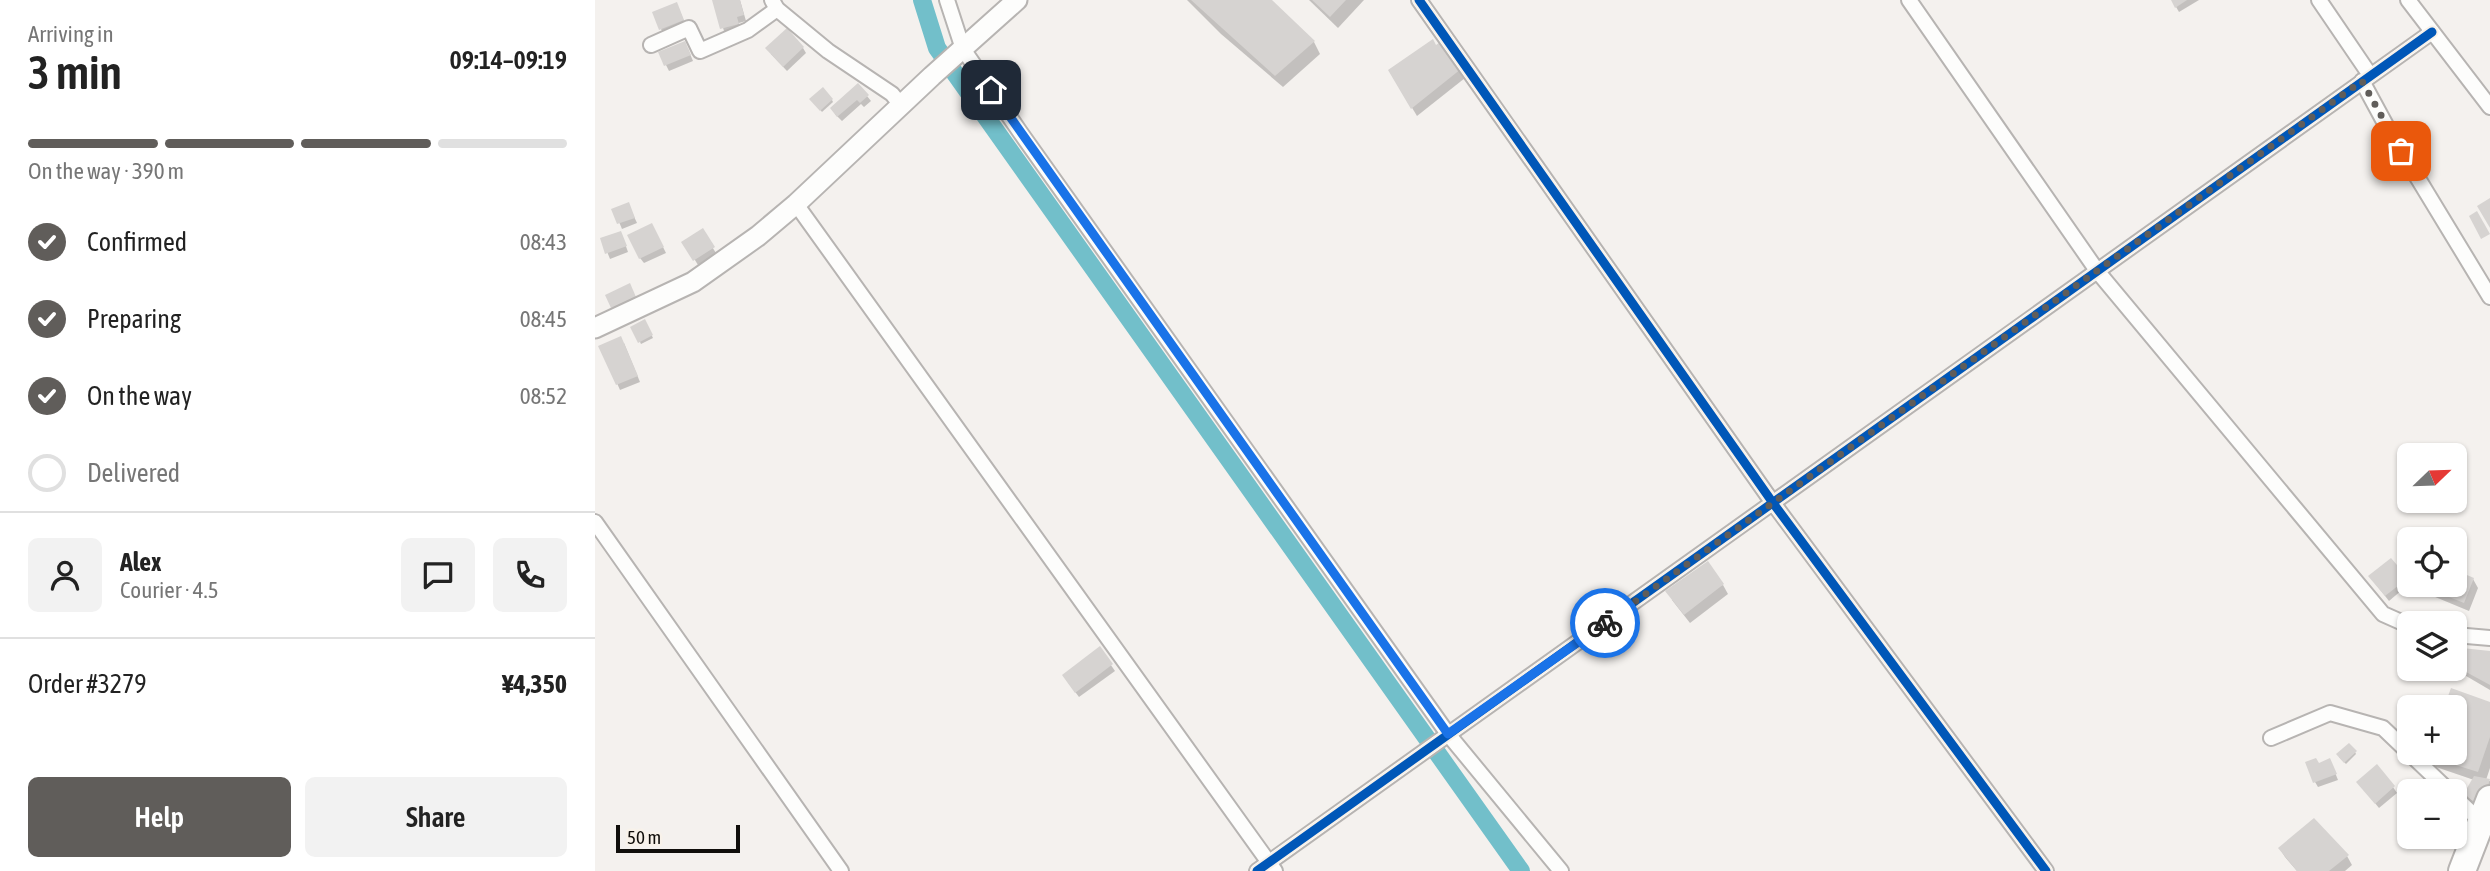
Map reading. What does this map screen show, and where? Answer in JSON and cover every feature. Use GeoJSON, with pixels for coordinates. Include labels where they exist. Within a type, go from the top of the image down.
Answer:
{"type":"FeatureCollection","features":[{"type":"Feature","properties":{"kind":"highway"},"geometry":{"type":"LineString","coordinates":[[2462,871],[2483,828]]}},
{"type":"Feature","properties":{"kind":"street"},"geometry":{"type":"LineString","coordinates":[[947,0],[960,51],[1448,734],[1561,871]]}},
{"type":"Feature","properties":{"kind":"street"},"geometry":{"type":"LineString","coordinates":[[595,328],[692,282],[758,236],[1017,0]]}},
{"type":"Feature","properties":{"kind":"street"},"geometry":{"type":"LineString","coordinates":[[1419,0],[1773,503],[2046,871]]}},
{"type":"Feature","properties":{"kind":"street"},"geometry":{"type":"LineString","coordinates":[[1909,0],[2098,272],[2383,614],[2397,620]]}},
{"type":"Feature","properties":{"kind":"street"},"geometry":{"type":"LineString","coordinates":[[2319,0],[2366,78],[2480,284],[2490,297]]}},
{"type":"Feature","properties":{"kind":"street"},"geometry":{"type":"LineString","coordinates":[[2408,0],[2490,107]]}},
{"type":"Feature","properties":{"kind":"street"},"geometry":{"type":"LineString","coordinates":[[651,45],[689,28],[700,51],[748,30],[774,5],[828,51],[892,94],[901,105]]}},
{"type":"Feature","properties":{"kind":"street"},"geometry":{"type":"LineString","coordinates":[[796,204],[1267,868],[1448,734],[2433,32]]}},
{"type":"Feature","properties":{"kind":"street"},"geometry":{"type":"LineString","coordinates":[[595,522],[842,871]]}},
{"type":"Feature","properties":{"kind":"street"},"geometry":{"type":"LineString","coordinates":[[2467,636],[2490,638]]}},
{"type":"Feature","properties":{"kind":"street"},"geometry":{"type":"LineString","coordinates":[[2271,738],[2330,713],[2383,727],[2437,779]]}},
{"type":"Feature","properties":{"kind":"street"},"geometry":{"type":"LineString","coordinates":[[2467,810],[2483,828]]}},
{"type":"Feature","properties":{"kind":"building"},"geometry":{"type":"Polygon","coordinates":[[[712,0],[740,0],[744,15],[737,17],[739,24],[720,29],[712,0]]]}},
{"type":"Feature","properties":{"kind":"building"},"geometry":{"type":"Polygon","coordinates":[[[1191,0],[1272,0],[1315,41],[1275,76],[1191,0]]]}},
{"type":"Feature","properties":{"kind":"building"},"geometry":{"type":"Polygon","coordinates":[[[1312,0],[1346,0],[1330,17],[1312,0]]]}},
{"type":"Feature","properties":{"kind":"building"},"geometry":{"type":"Polygon","coordinates":[[[2171,0],[2187,0],[2175,8],[2171,0]]]}},
{"type":"Feature","properties":{"kind":"building"},"geometry":{"type":"Polygon","coordinates":[[[677,2],[684,20],[659,30],[652,12],[677,2]]]}},
{"type":"Feature","properties":{"kind":"building"},"geometry":{"type":"Polygon","coordinates":[[[787,28],[804,47],[783,67],[765,48],[787,28]]]}},
{"type":"Feature","properties":{"kind":"building"},"geometry":{"type":"Polygon","coordinates":[[[1433,39],[1436,45],[1442,41],[1461,69],[1411,109],[1388,70],[1433,39]]]}},
{"type":"Feature","properties":{"kind":"building"},"geometry":{"type":"Polygon","coordinates":[[[685,41],[691,55],[664,66],[658,52],[685,41]]]}},
{"type":"Feature","properties":{"kind":"building"},"geometry":{"type":"Polygon","coordinates":[[[858,83],[869,95],[860,103],[857,100],[837,117],[830,108],[858,83]]]}},
{"type":"Feature","properties":{"kind":"building"},"geometry":{"type":"Polygon","coordinates":[[[823,87],[833,99],[820,111],[809,99],[823,87]]]}},
{"type":"Feature","properties":{"kind":"building"},"geometry":{"type":"Polygon","coordinates":[[[2490,198],[2490,228],[2477,206],[2490,198]]]}},
{"type":"Feature","properties":{"kind":"building"},"geometry":{"type":"Polygon","coordinates":[[[629,202],[635,218],[617,224],[611,209],[629,202]]]}},
{"type":"Feature","properties":{"kind":"building"},"geometry":{"type":"Polygon","coordinates":[[[2477,211],[2490,234],[2481,239],[2469,216],[2477,211]]]}},
{"type":"Feature","properties":{"kind":"building"},"geometry":{"type":"Polygon","coordinates":[[[652,223],[664,247],[639,259],[627,235],[652,223]]]}},
{"type":"Feature","properties":{"kind":"building"},"geometry":{"type":"Polygon","coordinates":[[[703,228],[715,247],[693,261],[681,242],[703,228]]]}},
{"type":"Feature","properties":{"kind":"building"},"geometry":{"type":"Polygon","coordinates":[[[621,231],[627,246],[605,254],[600,238],[621,231]]]}},
{"type":"Feature","properties":{"kind":"building"},"geometry":{"type":"Polygon","coordinates":[[[630,283],[636,297],[611,308],[605,295],[630,283]]]}},
{"type":"Feature","properties":{"kind":"building"},"geometry":{"type":"Polygon","coordinates":[[[645,319],[653,335],[638,343],[630,327],[645,319]]]}},
{"type":"Feature","properties":{"kind":"building"},"geometry":{"type":"Polygon","coordinates":[[[621,336],[638,376],[616,385],[598,346],[621,336]]]}},
{"type":"Feature","properties":{"kind":"building"},"geometry":{"type":"Polygon","coordinates":[[[2391,558],[2397,565],[2397,587],[2385,596],[2368,576],[2391,558]]]}},
{"type":"Feature","properties":{"kind":"building"},"geometry":{"type":"Polygon","coordinates":[[[1708,561],[1724,584],[1684,615],[1665,591],[1708,561]]]}},
{"type":"Feature","properties":{"kind":"building"},"geometry":{"type":"Polygon","coordinates":[[[2467,575],[2474,578],[2467,596],[2467,575]]]}},
{"type":"Feature","properties":{"kind":"building"},"geometry":{"type":"Polygon","coordinates":[[[2449,597],[2466,597],[2464,603],[2449,597]]]}},
{"type":"Feature","properties":{"kind":"building"},"geometry":{"type":"Polygon","coordinates":[[[1100,646],[1113,664],[1075,693],[1062,675],[1100,646]]]}},
{"type":"Feature","properties":{"kind":"building"},"geometry":{"type":"Polygon","coordinates":[[[2467,649],[2490,651],[2490,685],[2467,673],[2467,649]]]}},
{"type":"Feature","properties":{"kind":"building"},"geometry":{"type":"Polygon","coordinates":[[[2451,688],[2490,702],[2490,737],[2478,772],[2456,765],[2467,765],[2467,695],[2448,695],[2451,688]]]}},
{"type":"Feature","properties":{"kind":"building"},"geometry":{"type":"Polygon","coordinates":[[[2349,743],[2357,751],[2344,763],[2336,754],[2349,743]]]}},
{"type":"Feature","properties":{"kind":"building"},"geometry":{"type":"Polygon","coordinates":[[[2316,758],[2319,763],[2330,758],[2337,774],[2313,783],[2305,762],[2316,758]]]}},
{"type":"Feature","properties":{"kind":"building"},"geometry":{"type":"Polygon","coordinates":[[[2377,764],[2395,786],[2375,804],[2356,782],[2377,764]]]}},
{"type":"Feature","properties":{"kind":"building"},"geometry":{"type":"Polygon","coordinates":[[[2474,776],[2490,779],[2482,806],[2467,797],[2467,788],[2474,776]]]}},
{"type":"Feature","properties":{"kind":"building"},"geometry":{"type":"Polygon","coordinates":[[[2314,818],[2349,855],[2329,871],[2297,871],[2278,848],[2314,818]]]}},
{"type":"Feature","properties":{"kind":"waterway"},"geometry":{"type":"LineString","coordinates":[[922,0],[937,48],[1521,871]]}},
{"type":"Feature","properties":{"kind":"cycle path"},"geometry":{"type":"LineString","coordinates":[[1419,0],[1773,503],[2046,871]]}},
{"type":"Feature","properties":{"kind":"cycle path"},"geometry":{"type":"LineString","coordinates":[[1257,871],[2432,32]]}},
{"type":"Feature","properties":{"kind":"way so far"},"geometry":{"type":"LineString","coordinates":[[1605,623],[2362,81],[2401,151]]}},
{"type":"Feature","properties":{"kind":"route"},"geometry":{"type":"LineString","coordinates":[[991,90],[1448,734],[1605,623]]}}]}
